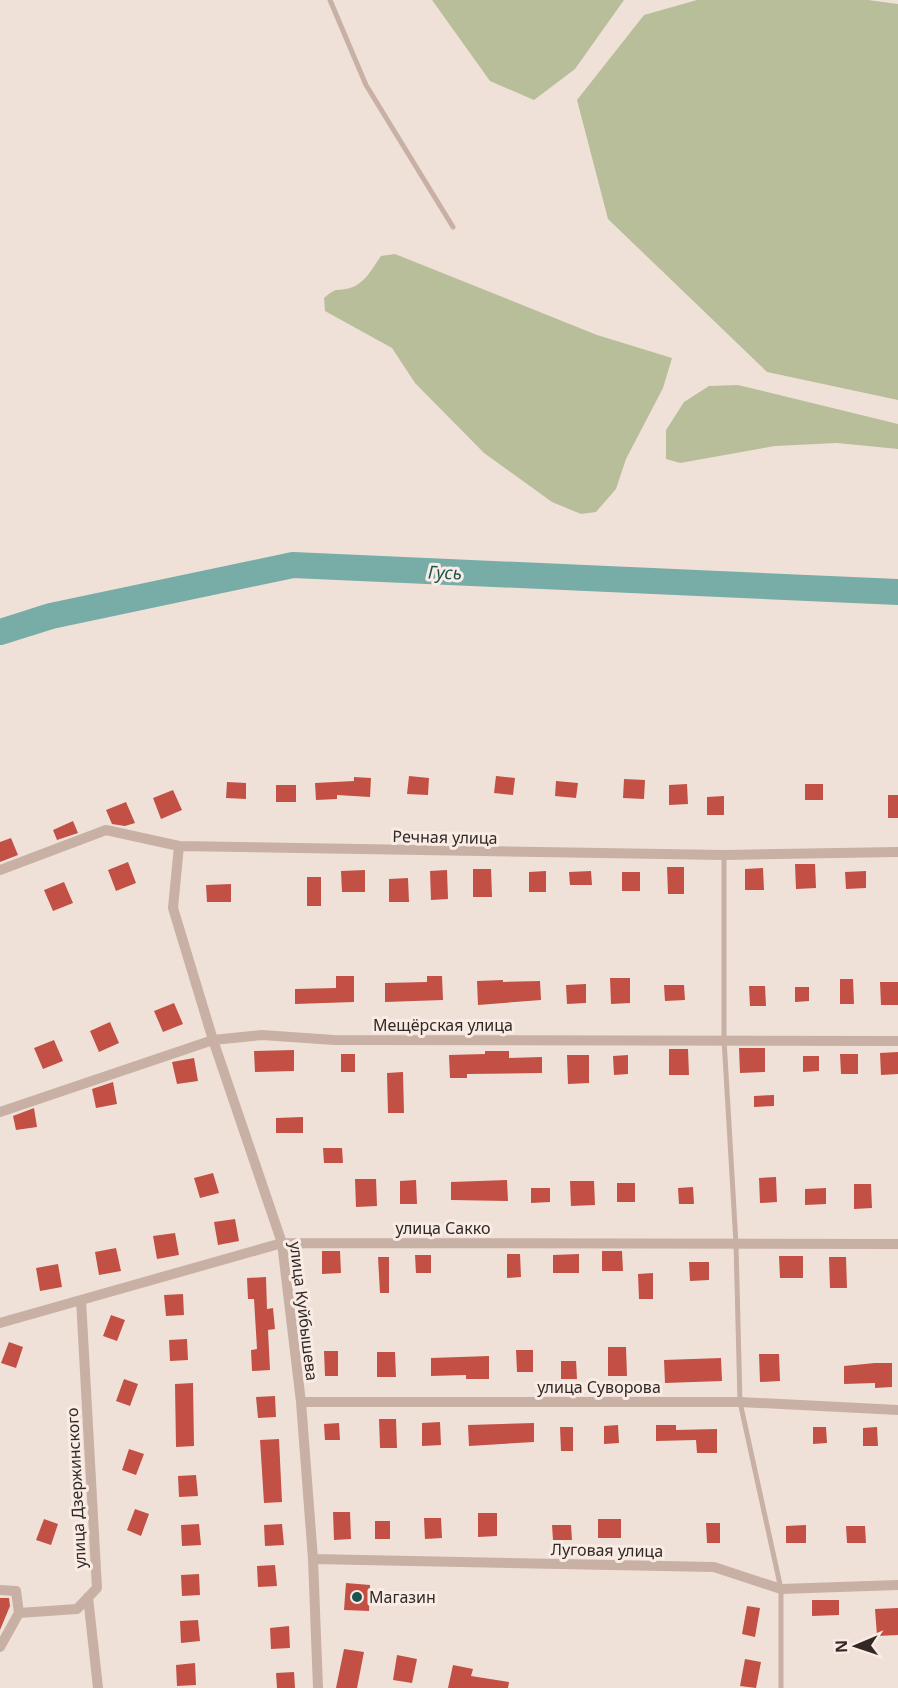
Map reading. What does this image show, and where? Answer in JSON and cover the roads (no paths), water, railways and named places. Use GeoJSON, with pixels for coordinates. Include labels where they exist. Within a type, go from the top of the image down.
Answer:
{"type":"FeatureCollection","features":[{"type":"Feature","properties":{"kind":"street","name":"Речная улица"},"geometry":{"type":"LineString","coordinates":[[0,870],[106,830],[178,846],[724,855],[898,852]]}},
{"type":"Feature","properties":{"kind":"street","name":"улица Куйбышева"},"geometry":{"type":"LineString","coordinates":[[178,846],[173,908],[213,1040],[282,1243],[301,1402],[318,1688]]}},
{"type":"Feature","properties":{"kind":"street","name":"Мещёрская улица"},"geometry":{"type":"LineString","coordinates":[[0,1112],[213,1040],[262,1035],[334,1040],[898,1041]]}},
{"type":"Feature","properties":{"kind":"street","name":"улица Сакко"},"geometry":{"type":"LineString","coordinates":[[0,1323],[282,1243],[898,1244]]}},
{"type":"Feature","properties":{"kind":"street","name":"улица Дзержинского"},"geometry":{"type":"LineString","coordinates":[[81,1300],[97,1588],[88,1597]]}},
{"type":"Feature","properties":{"kind":"street","name":"улица Суворова"},"geometry":{"type":"LineString","coordinates":[[301,1402],[740,1402],[898,1410]]}},
{"type":"Feature","properties":{"kind":"street","name":"Луговая улица"},"geometry":{"type":"LineString","coordinates":[[312,1558],[714,1567],[781,1589],[898,1585]]}},
{"type":"Feature","properties":{"kind":"street"},"geometry":{"type":"LineString","coordinates":[[0,1590],[16,1591],[19,1613],[0,1647]]}},
{"type":"Feature","properties":{"kind":"street"},"geometry":{"type":"LineString","coordinates":[[19,1613],[76,1609],[88,1597]]}},
{"type":"Feature","properties":{"kind":"street"},"geometry":{"type":"LineString","coordinates":[[88,1597],[98,1688]]}},
{"type":"Feature","properties":{"kind":"lane"},"geometry":{"type":"LineString","coordinates":[[330,0],[366,85],[453,227]]}},
{"type":"Feature","properties":{"kind":"lane"},"geometry":{"type":"LineString","coordinates":[[724,855],[724,1039],[736,1244],[740,1402],[781,1589],[781,1688]]}},
{"type":"Feature","properties":{"kind":"waterway","name":"Гусь"},"geometry":{"type":"LineString","coordinates":[[0,632],[51,616],[293,565],[898,592]]}},
{"type":"Feature","properties":{"kind":"place","name":"Магазин"},"geometry":{"type":"Point","coordinates":[357,1597]}}]}
